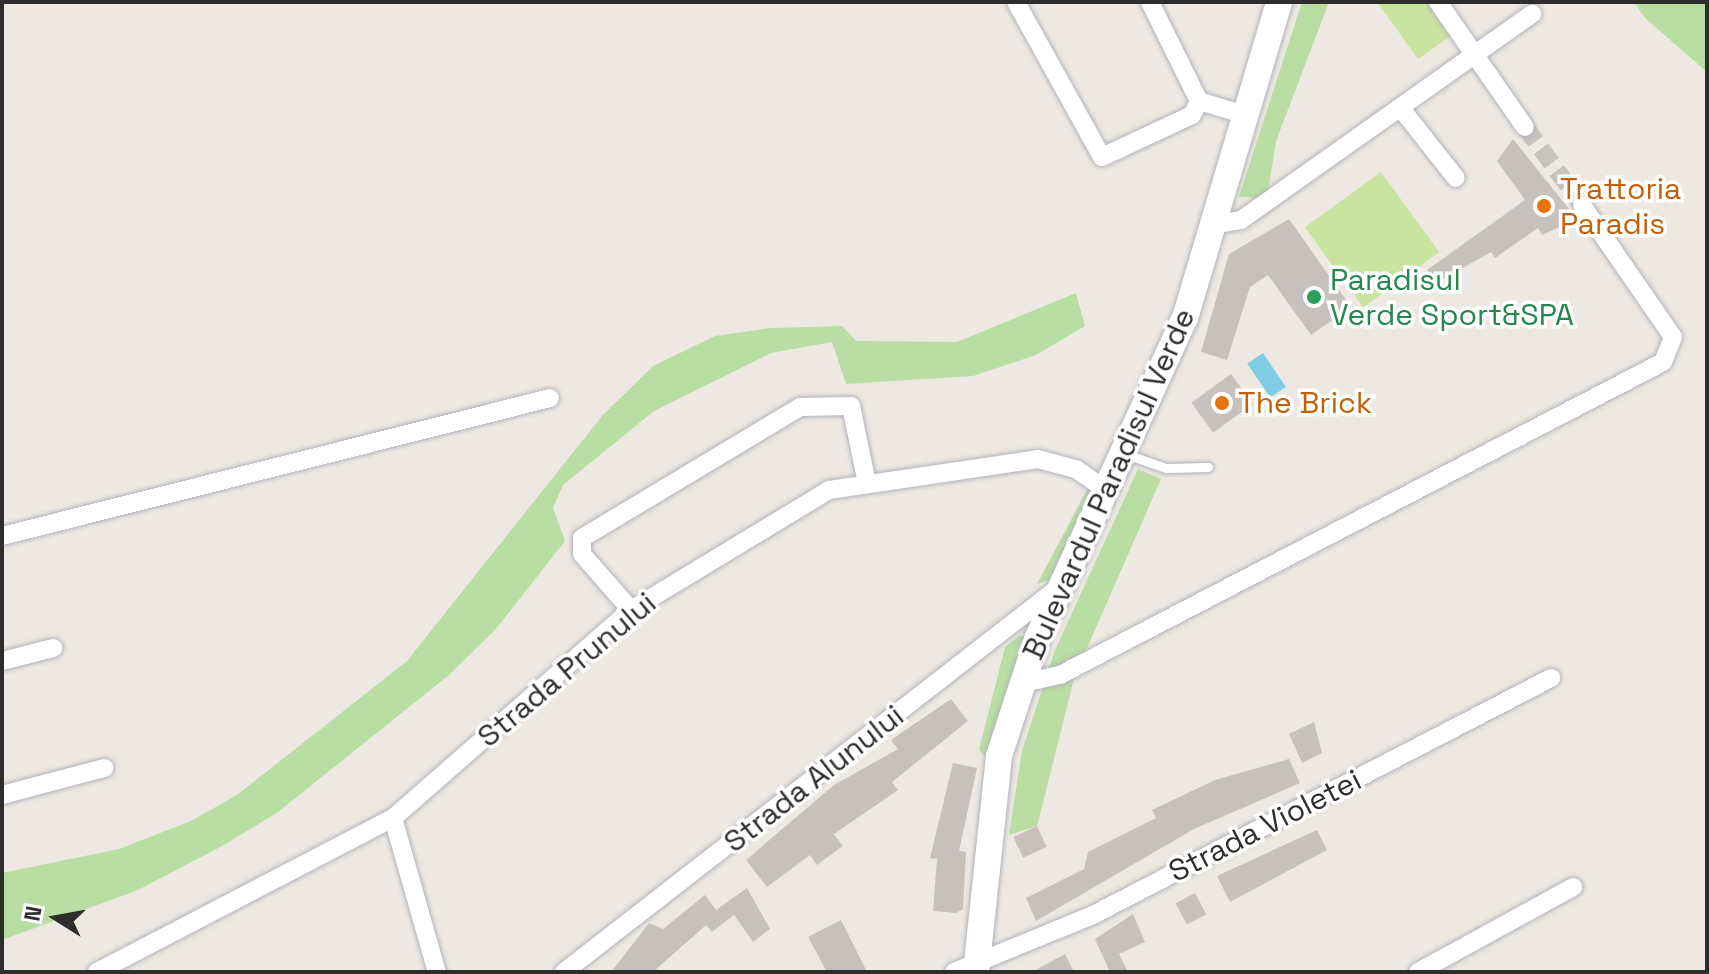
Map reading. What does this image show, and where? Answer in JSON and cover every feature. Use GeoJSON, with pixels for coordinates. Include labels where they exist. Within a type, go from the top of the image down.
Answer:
{"type":"FeatureCollection","features":[{"type":"Feature","properties":{"kind":"street"},"geometry":{"type":"LineString","coordinates":[[1016,2],[1102,157],[1192,115],[1199,101]]}},
{"type":"Feature","properties":{"kind":"street"},"geometry":{"type":"LineString","coordinates":[[1150,2],[1199,101],[1242,114]]}},
{"type":"Feature","properties":{"kind":"street","name":"Bulevardul Paradisul Verde"},"geometry":{"type":"LineString","coordinates":[[968,970],[999,756],[1062,586],[1109,492],[1180,330],[1242,114],[1279,2]]}},
{"type":"Feature","properties":{"kind":"street"},"geometry":{"type":"LineString","coordinates":[[1438,2],[1525,127]]}},
{"type":"Feature","properties":{"kind":"street"},"geometry":{"type":"LineString","coordinates":[[1210,225],[1241,220],[1403,111],[1532,14]]}},
{"type":"Feature","properties":{"kind":"street"},"geometry":{"type":"LineString","coordinates":[[1403,111],[1456,178]]}},
{"type":"Feature","properties":{"kind":"street"},"geometry":{"type":"LineString","coordinates":[[1024,683],[1060,675],[1663,362],[1673,337],[1582,205]]}},
{"type":"Feature","properties":{"kind":"street"},"geometry":{"type":"LineString","coordinates":[[2,536],[550,398]]}},
{"type":"Feature","properties":{"kind":"street"},"geometry":{"type":"LineString","coordinates":[[631,610],[582,554],[582,538],[800,407],[851,406],[867,483]]}},
{"type":"Feature","properties":{"kind":"street","name":"Strada Prunului"},"geometry":{"type":"LineString","coordinates":[[97,972],[393,818],[631,610],[829,490],[1038,459],[1076,469],[1109,492]]}},
{"type":"Feature","properties":{"kind":"street","name":"Strada Alunului"},"geometry":{"type":"LineString","coordinates":[[564,972],[1062,586]]}},
{"type":"Feature","properties":{"kind":"street"},"geometry":{"type":"LineString","coordinates":[[2,661],[53,648]]}},
{"type":"Feature","properties":{"kind":"street","name":"Strada Violetei"},"geometry":{"type":"LineString","coordinates":[[968,970],[1093,915],[1551,678]]}},
{"type":"Feature","properties":{"kind":"street"},"geometry":{"type":"LineString","coordinates":[[2,795],[104,768]]}},
{"type":"Feature","properties":{"kind":"street"},"geometry":{"type":"LineString","coordinates":[[393,818],[435,971]]}},
{"type":"Feature","properties":{"kind":"street"},"geometry":{"type":"LineString","coordinates":[[1418,972],[1573,887]]}},
{"type":"Feature","properties":{"kind":"lane"},"geometry":{"type":"LineString","coordinates":[[1126,454],[1166,468],[1208,467]]}},
{"type":"Feature","properties":{"kind":"green space"},"geometry":{"type":"Polygon","coordinates":[[[1302,2],[1329,2],[1276,141],[1267,198],[1239,197],[1302,2]]]}},
{"type":"Feature","properties":{"kind":"green space"},"geometry":{"type":"Polygon","coordinates":[[[1377,2],[1433,2],[1455,33],[1418,59],[1377,2]]]}},
{"type":"Feature","properties":{"kind":"green space"},"geometry":{"type":"Polygon","coordinates":[[[1634,2],[1707,2],[1707,72],[1645,18],[1634,2]]]}},
{"type":"Feature","properties":{"kind":"green space"},"geometry":{"type":"Polygon","coordinates":[[[1381,172],[1439,252],[1363,307],[1305,227],[1381,172]]]}},
{"type":"Feature","properties":{"kind":"green space"},"geometry":{"type":"Polygon","coordinates":[[[1076,293],[1085,326],[1036,355],[973,376],[846,384],[832,342],[771,353],[654,411],[563,485],[553,508],[565,541],[495,630],[449,675],[278,812],[224,845],[138,890],[2,940],[2,873],[119,849],[191,821],[237,795],[407,661],[602,416],[653,366],[715,336],[771,328],[842,326],[856,341],[957,342],[1076,293]]]}},
{"type":"Feature","properties":{"kind":"green space"},"geometry":{"type":"Polygon","coordinates":[[[1138,469],[1161,479],[1074,678],[1037,826],[1009,835],[1022,751],[1055,650],[1138,469]]]}},
{"type":"Feature","properties":{"kind":"green space"},"geometry":{"type":"Polygon","coordinates":[[[1096,473],[1115,480],[1064,575],[1037,584],[1096,473]]]}},
{"type":"Feature","properties":{"kind":"green space"},"geometry":{"type":"Polygon","coordinates":[[[1020,635],[1031,640],[990,761],[979,750],[1005,647],[1020,635]]]}},
{"type":"Feature","properties":{"kind":"water"},"geometry":{"type":"Polygon","coordinates":[[[1263,353],[1286,387],[1270,398],[1247,364],[1263,353]]]}},
{"type":"Feature","properties":{"kind":"building","name":"Trattoria Paradis"},"geometry":{"type":"Polygon","coordinates":[[[1513,139],[1577,219],[1542,235],[1538,228],[1495,258],[1491,252],[1436,283],[1427,270],[1525,200],[1497,161],[1513,139]]]}},
{"type":"Feature","properties":{"kind":"building","name":"Paradisul Verde Sport&SPA"},"geometry":{"type":"Polygon","coordinates":[[[1289,219],[1351,307],[1311,335],[1268,275],[1250,287],[1227,360],[1201,352],[1229,254],[1289,219]]]}},
{"type":"Feature","properties":{"kind":"building","name":"The Brick"},"geometry":{"type":"Polygon","coordinates":[[[1231,374],[1253,404],[1213,433],[1191,403],[1231,374]]]}},
{"type":"Feature","properties":{"kind":"building"},"geometry":{"type":"Polygon","coordinates":[[[951,699],[968,721],[892,782],[898,790],[834,834],[843,846],[817,865],[810,855],[767,887],[746,860],[834,785],[898,749],[891,740],[951,699]]]}},
{"type":"Feature","properties":{"kind":"building"},"geometry":{"type":"Polygon","coordinates":[[[1314,722],[1322,753],[1302,763],[1289,734],[1314,722]]]}},
{"type":"Feature","properties":{"kind":"building"},"geometry":{"type":"Polygon","coordinates":[[[1289,759],[1300,783],[1194,829],[1036,921],[1026,898],[1084,869],[1088,852],[1156,818],[1152,810],[1215,780],[1289,759]]]}},
{"type":"Feature","properties":{"kind":"building"},"geometry":{"type":"Polygon","coordinates":[[[953,763],[977,768],[959,851],[966,852],[963,909],[956,913],[933,911],[937,859],[930,858],[953,763]]]}},
{"type":"Feature","properties":{"kind":"building"},"geometry":{"type":"Polygon","coordinates":[[[1037,826],[1047,847],[1023,858],[1013,837],[1037,826]]]}},
{"type":"Feature","properties":{"kind":"building"},"geometry":{"type":"Polygon","coordinates":[[[1317,830],[1327,850],[1230,902],[1217,876],[1317,830]]]}},
{"type":"Feature","properties":{"kind":"building"},"geometry":{"type":"Polygon","coordinates":[[[747,888],[770,929],[753,942],[734,915],[712,932],[706,925],[653,972],[611,972],[649,923],[663,929],[705,895],[716,910],[747,888]]]}},
{"type":"Feature","properties":{"kind":"building"},"geometry":{"type":"Polygon","coordinates":[[[1195,893],[1206,914],[1187,925],[1176,903],[1195,893]]]}},
{"type":"Feature","properties":{"kind":"building"},"geometry":{"type":"Polygon","coordinates":[[[1133,914],[1145,942],[1119,954],[1128,972],[1110,972],[1095,939],[1133,914]]]}},
{"type":"Feature","properties":{"kind":"building"},"geometry":{"type":"Polygon","coordinates":[[[841,920],[867,972],[827,972],[808,937],[841,920]]]}},
{"type":"Feature","properties":{"kind":"building"},"geometry":{"type":"Polygon","coordinates":[[[1065,954],[1074,972],[1032,972],[1065,954]]]}},
{"type":"Feature","properties":{"kind":"tunnel"},"geometry":{"type":"LineString","coordinates":[[1525,127],[1582,205]]}},
{"type":"Feature","properties":{"kind":"place","name":"Trattoria Paradis"},"geometry":{"type":"Point","coordinates":[1544,206]}},
{"type":"Feature","properties":{"kind":"place","name":"Paradisul Verde Sport&SPA"},"geometry":{"type":"Point","coordinates":[1314,297]}},
{"type":"Feature","properties":{"kind":"place","name":"The Brick"},"geometry":{"type":"Point","coordinates":[1222,403]}}]}
